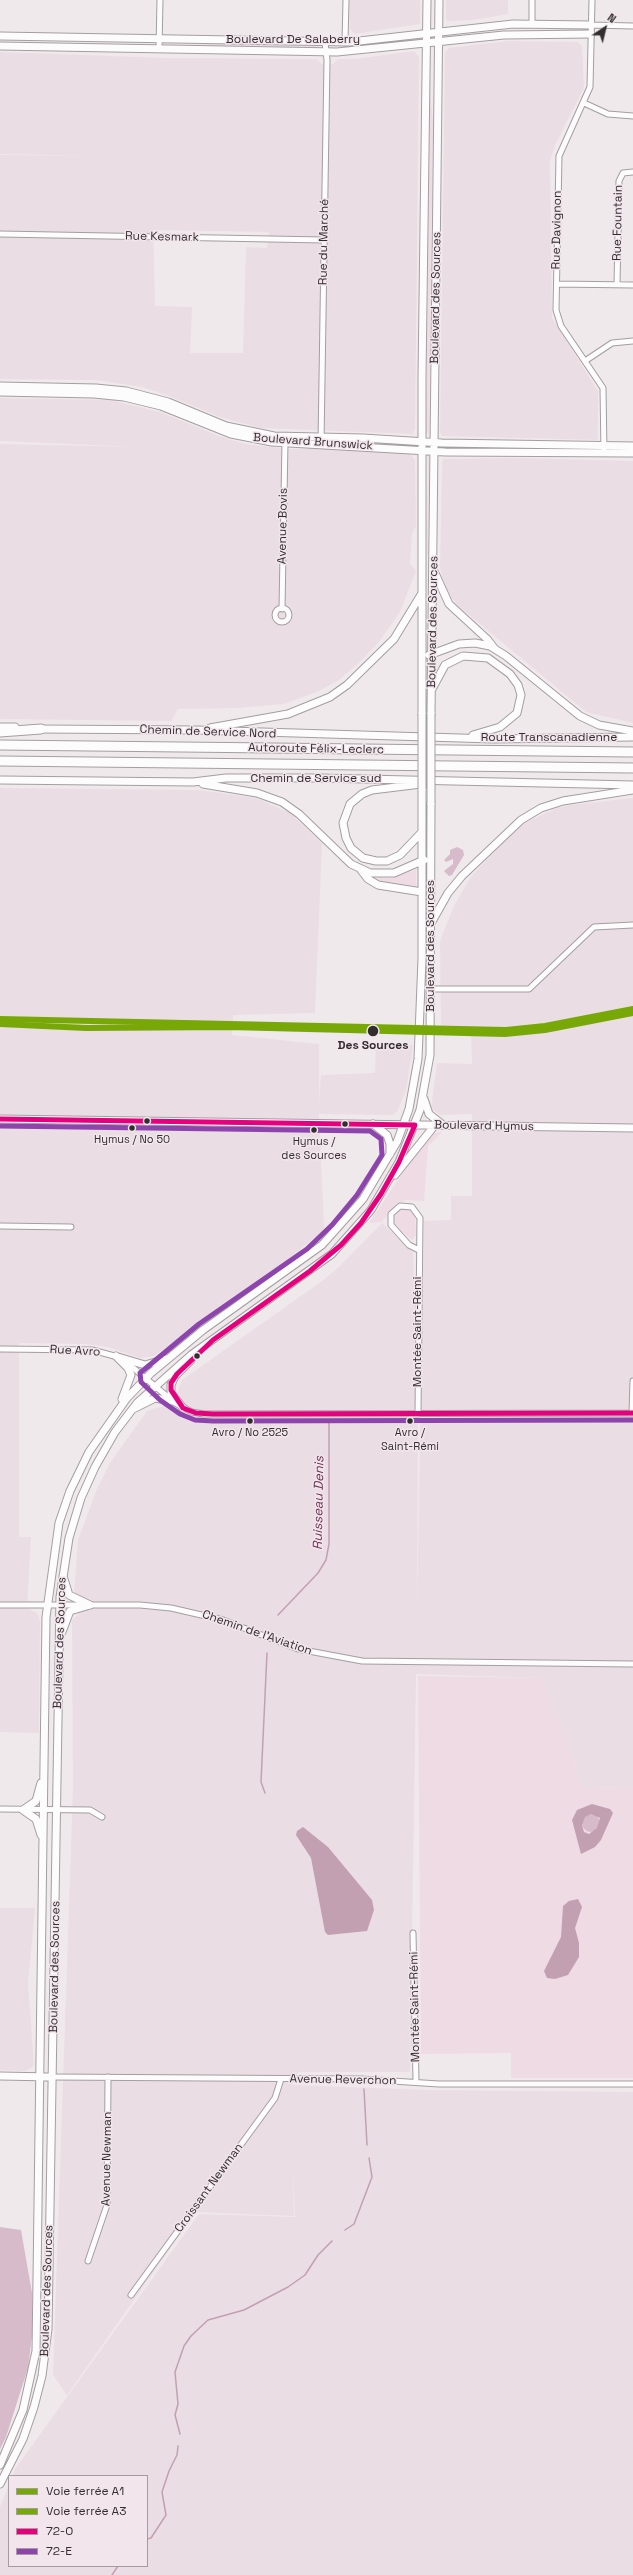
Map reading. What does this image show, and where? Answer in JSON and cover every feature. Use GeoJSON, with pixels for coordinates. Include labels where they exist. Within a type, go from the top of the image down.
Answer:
{"type":"FeatureCollection","features":[{"type":"Feature","properties":{"kind":"highway"},"geometry":{"type":"LineString","coordinates":[[0,732],[41,729]]}},
{"type":"Feature","properties":{"kind":"highway","name":"Autoroute Félix-Leclerc"},"geometry":{"type":"LineString","coordinates":[[0,745],[633,752]]}},
{"type":"Feature","properties":{"kind":"highway","name":"Autoroute Félix-Leclerc"},"geometry":{"type":"LineString","coordinates":[[0,761],[633,768]]}},
{"type":"Feature","properties":{"kind":"main road","name":"Boulevard des Sources"},"geometry":{"type":"LineString","coordinates":[[0,2465],[23,2410],[35,2360],[38,2306],[44,1844],[43,1810],[47,1605],[55,1544],[68,1498],[89,1452],[117,1410],[146,1377],[203,1330],[322,1245],[357,1207],[390,1157],[405,1124],[418,1059],[422,892],[422,446],[427,0]]}},
{"type":"Feature","properties":{"kind":"main road","name":"Boulevard des Sources"},"geometry":{"type":"LineString","coordinates":[[0,2484],[30,2420],[39,2388],[46,2349],[52,2077],[59,1605],[62,1572],[71,1530],[86,1487],[110,1440],[132,1410],[154,1386],[213,1340],[332,1254],[361,1223],[386,1186],[415,1124],[424,1096],[431,1039],[431,654],[439,0]]}},
{"type":"Feature","properties":{"kind":"main road","name":"Boulevard De Salaberry"},"geometry":{"type":"LineString","coordinates":[[0,36],[345,42],[532,23],[591,25]]}},
{"type":"Feature","properties":{"kind":"main road"},"geometry":{"type":"LineString","coordinates":[[492,26],[493,36]]}},
{"type":"Feature","properties":{"kind":"main road","name":"Boulevard De Salaberry"},"geometry":{"type":"LineString","coordinates":[[0,46],[324,52],[357,51],[493,36],[591,34]]}},
{"type":"Feature","properties":{"kind":"main road","name":"Boulevard Brunswick"},"geometry":{"type":"LineString","coordinates":[[0,386],[120,390],[163,400],[241,430],[274,436],[422,446],[434,451],[604,449],[633,446]]}},
{"type":"Feature","properties":{"kind":"main road","name":"Boulevard Brunswick"},"geometry":{"type":"LineString","coordinates":[[0,392],[94,394],[124,397],[161,406],[237,436],[285,442],[321,440]]}},
{"type":"Feature","properties":{"kind":"main road","name":"Boulevard Brunswick"},"geometry":{"type":"LineString","coordinates":[[422,446],[434,442],[604,449],[633,453]]}},
{"type":"Feature","properties":{"kind":"main road"},"geometry":{"type":"LineString","coordinates":[[433,570],[449,604],[488,639],[494,648],[580,716],[599,725],[633,731]]}},
{"type":"Feature","properties":{"kind":"main road"},"geometry":{"type":"LineString","coordinates":[[196,730],[288,714],[330,697],[347,685],[394,639],[423,593]]}},
{"type":"Feature","properties":{"kind":"main road"},"geometry":{"type":"LineString","coordinates":[[422,660],[446,647],[464,643],[494,648]]}},
{"type":"Feature","properties":{"kind":"main road"},"geometry":{"type":"LineString","coordinates":[[432,689],[448,663],[466,655],[482,656],[494,661],[515,679],[521,700],[514,717],[495,730],[465,737]]}},
{"type":"Feature","properties":{"kind":"main road","name":"Chemin de Service Nord"},"geometry":{"type":"LineString","coordinates":[[0,727],[41,729],[196,730],[336,736],[465,737]]}},
{"type":"Feature","properties":{"kind":"main road","name":"Route Transcanadienne"},"geometry":{"type":"LineString","coordinates":[[465,737],[633,737]]}},
{"type":"Feature","properties":{"kind":"main road","name":"Chemin de Service sud"},"geometry":{"type":"LineString","coordinates":[[0,780],[193,782],[226,778],[633,784]]}},
{"type":"Feature","properties":{"kind":"main road"},"geometry":{"type":"LineString","coordinates":[[193,782],[257,793],[282,802],[299,814],[349,862],[361,870],[373,874],[389,874],[422,861],[430,855]]}},
{"type":"Feature","properties":{"kind":"main road"},"geometry":{"type":"LineString","coordinates":[[421,833],[400,855],[387,861],[376,862],[363,858],[351,848],[346,838],[343,823],[350,804],[362,794],[372,790],[435,782]]}},
{"type":"Feature","properties":{"kind":"main road"},"geometry":{"type":"LineString","coordinates":[[430,926],[448,894],[462,876],[521,820],[541,808],[563,801],[633,790]]}},
{"type":"Feature","properties":{"kind":"main road"},"geometry":{"type":"LineString","coordinates":[[361,870],[368,879],[378,885],[422,892]]}},
{"type":"Feature","properties":{"kind":"main road"},"geometry":{"type":"LineString","coordinates":[[424,1096],[429,1114],[444,1125]]}},
{"type":"Feature","properties":{"kind":"main road","name":"Boulevard Hymus"},"geometry":{"type":"LineString","coordinates":[[0,1118],[633,1128]]}},
{"type":"Feature","properties":{"kind":"main road"},"geometry":{"type":"LineString","coordinates":[[372,1124],[388,1138],[390,1157]]}},
{"type":"Feature","properties":{"kind":"main road"},"geometry":{"type":"LineString","coordinates":[[386,1186],[434,1125]]}},
{"type":"Feature","properties":{"kind":"main road"},"geometry":{"type":"LineString","coordinates":[[183,1408],[172,1393],[173,1380],[213,1340]]}},
{"type":"Feature","properties":{"kind":"main road"},"geometry":{"type":"LineString","coordinates":[[116,1356],[145,1365],[169,1358]]}},
{"type":"Feature","properties":{"kind":"main road"},"geometry":{"type":"LineString","coordinates":[[116,1356],[128,1368],[131,1377],[117,1410]]}},
{"type":"Feature","properties":{"kind":"main road"},"geometry":{"type":"LineString","coordinates":[[132,1410],[155,1398],[171,1401]]}},
{"type":"Feature","properties":{"kind":"main road"},"geometry":{"type":"LineString","coordinates":[[62,1572],[69,1596],[90,1605]]}},
{"type":"Feature","properties":{"kind":"main road"},"geometry":{"type":"LineString","coordinates":[[59,1644],[68,1613],[74,1608],[90,1605]]}},
{"type":"Feature","properties":{"kind":"main road"},"geometry":{"type":"LineString","coordinates":[[44,1770],[36,1801],[23,1810],[36,1819],[44,1844]]}},
{"type":"Feature","properties":{"kind":"main road"},"geometry":{"type":"LineString","coordinates":[[0,2076],[41,2078],[52,2077]]}},
{"type":"Feature","properties":{"kind":"street"},"geometry":{"type":"LineString","coordinates":[[159,49],[160,0]]}},
{"type":"Feature","properties":{"kind":"street"},"geometry":{"type":"LineString","coordinates":[[345,42],[346,0]]}},
{"type":"Feature","properties":{"kind":"street"},"geometry":{"type":"LineString","coordinates":[[532,0],[532,23]]}},
{"type":"Feature","properties":{"kind":"street","name":"Rue Davignon"},"geometry":{"type":"LineString","coordinates":[[592,0],[590,84],[584,103],[559,156],[557,284],[558,320],[603,390],[604,449]]}},
{"type":"Feature","properties":{"kind":"street","name":"Boulevard De Salaberry"},"geometry":{"type":"LineString","coordinates":[[591,25],[633,26]]}},
{"type":"Feature","properties":{"kind":"street","name":"Rue du Marché"},"geometry":{"type":"LineString","coordinates":[[321,440],[327,60],[324,52],[324,42]]}},
{"type":"Feature","properties":{"kind":"street"},"geometry":{"type":"LineString","coordinates":[[584,103],[608,114],[633,116]]}},
{"type":"Feature","properties":{"kind":"street","name":"Rue Fountain"},"geometry":{"type":"LineString","coordinates":[[618,285],[619,181],[623,173],[633,172]]}},
{"type":"Feature","properties":{"kind":"street","name":"Rue Kesmark"},"geometry":{"type":"LineString","coordinates":[[0,234],[324,240]]}},
{"type":"Feature","properties":{"kind":"street"},"geometry":{"type":"LineString","coordinates":[[557,284],[633,285]]}},
{"type":"Feature","properties":{"kind":"street"},"geometry":{"type":"LineString","coordinates":[[585,361],[612,343],[633,341]]}},
{"type":"Feature","properties":{"kind":"street","name":"Avenue Bovis"},"geometry":{"type":"LineString","coordinates":[[282,609],[285,442]]}},
{"type":"Feature","properties":{"kind":"street"},"geometry":{"type":"LineString","coordinates":[[430,990],[526,990],[532,987],[594,927],[633,925]]}},
{"type":"Feature","properties":{"kind":"street","name":"Montée Saint-Rémi"},"geometry":{"type":"LineString","coordinates":[[418,1414],[419,1250],[419,1214],[409,1206],[400,1206],[391,1214],[391,1224],[409,1245],[419,1250]]}},
{"type":"Feature","properties":{"kind":"street"},"geometry":{"type":"LineString","coordinates":[[0,1226],[71,1227]]}},
{"type":"Feature","properties":{"kind":"street","name":"Rue Avro"},"geometry":{"type":"LineString","coordinates":[[0,1349],[92,1350],[116,1356],[146,1377],[171,1401],[183,1408],[208,1414],[632,1413]]}},
{"type":"Feature","properties":{"kind":"street"},"geometry":{"type":"LineString","coordinates":[[632,1413],[633,1381]]}},
{"type":"Feature","properties":{"kind":"street","name":"Chemin de l'Aviation"},"geometry":{"type":"LineString","coordinates":[[0,1605],[150,1606],[192,1612],[229,1622],[298,1649],[357,1661],[633,1664]]}},
{"type":"Feature","properties":{"kind":"street"},"geometry":{"type":"LineString","coordinates":[[0,1809],[90,1810],[102,1817]]}},
{"type":"Feature","properties":{"kind":"street","name":"Montée Saint-Rémi"},"geometry":{"type":"LineString","coordinates":[[413,1933],[416,2081]]}},
{"type":"Feature","properties":{"kind":"street","name":"Avenue Reverchon"},"geometry":{"type":"LineString","coordinates":[[52,2077],[416,2081],[439,2084],[633,2084]]}},
{"type":"Feature","properties":{"kind":"street","name":"Avenue Newman"},"geometry":{"type":"LineString","coordinates":[[88,2261],[107,2204],[108,2077]]}},
{"type":"Feature","properties":{"kind":"street","name":"Croissant Newman"},"geometry":{"type":"LineString","coordinates":[[131,2295],[273,2100],[279,2089],[281,2079]]}},
{"type":"Feature","properties":{"kind":"shaded area"},"geometry":{"type":"Polygon","coordinates":[[[349,0],[420,0],[420,24],[354,34],[350,28],[349,0]]]}},
{"type":"Feature","properties":{"kind":"shaded area"},"geometry":{"type":"Polygon","coordinates":[[[446,0],[508,0],[508,14],[473,20],[448,21],[446,19],[446,0]]]}},
{"type":"Feature","properties":{"kind":"shaded area"},"geometry":{"type":"Polygon","coordinates":[[[508,41],[578,42],[582,46],[584,88],[556,143],[550,161],[552,318],[598,391],[598,440],[442,436],[440,432],[445,52],[449,48],[508,41]]]}},
{"type":"Feature","properties":{"kind":"shaded area"},"geometry":{"type":"Polygon","coordinates":[[[232,43],[319,45],[319,47],[192,45],[232,43]]]}},
{"type":"Feature","properties":{"kind":"shaded area"},"geometry":{"type":"Polygon","coordinates":[[[414,51],[419,57],[415,429],[412,434],[261,428],[223,418],[164,394],[142,387],[96,380],[0,379],[0,155],[99,156],[0,154],[0,52],[164,58],[317,59],[321,64],[333,64],[338,59],[355,59],[414,51]],[[153,230],[155,306],[192,307],[190,353],[243,353],[246,247],[267,248],[269,232],[153,230]]]}},
{"type":"Feature","properties":{"kind":"shaded area"},"geometry":{"type":"Polygon","coordinates":[[[430,90],[433,124],[429,433],[426,433],[430,90]]]}},
{"type":"Feature","properties":{"kind":"shaded area"},"geometry":{"type":"Polygon","coordinates":[[[0,398],[110,400],[160,412],[219,436],[245,444],[291,449],[326,448],[410,454],[415,460],[416,526],[412,533],[410,563],[416,571],[400,612],[378,643],[359,663],[339,680],[317,692],[283,704],[238,708],[178,709],[171,721],[0,719],[0,444],[141,447],[0,441],[0,398]]]}},
{"type":"Feature","properties":{"kind":"shaded area"},"geometry":{"type":"Polygon","coordinates":[[[428,455],[429,455],[427,554],[428,455]]]}},
{"type":"Feature","properties":{"kind":"shaded area"},"geometry":{"type":"Polygon","coordinates":[[[521,458],[633,461],[633,723],[586,712],[456,604],[445,587],[440,569],[442,462],[444,459],[521,458]]]}},
{"type":"Feature","properties":{"kind":"shaded area"},"geometry":{"type":"Polygon","coordinates":[[[0,788],[198,790],[256,798],[290,813],[322,843],[315,1013],[233,1015],[232,1035],[319,1044],[319,1102],[321,1075],[375,1073],[376,1044],[413,1045],[406,1090],[397,1112],[393,1115],[319,1114],[324,1230],[265,1278],[154,1356],[140,1358],[108,1347],[85,1344],[19,1343],[19,1537],[31,1537],[27,1608],[37,1613],[40,1621],[39,1733],[0,1732],[0,788]]]}},
{"type":"Feature","properties":{"kind":"shaded area"},"geometry":{"type":"Polygon","coordinates":[[[633,798],[633,1789],[583,1788],[542,1678],[416,1674],[410,2072],[298,2072],[292,2085],[429,2090],[633,2092],[633,2575],[0,2575],[0,2507],[8,2487],[8,2567],[148,2567],[148,2475],[12,2475],[15,2469],[199,2214],[295,2217],[293,2161],[294,2216],[196,2212],[67,2395],[53,2375],[73,1789],[72,1620],[86,1607],[86,1602],[74,1592],[78,1540],[96,1491],[110,1463],[147,1411],[174,1403],[182,1380],[322,1281],[339,1267],[382,1223],[413,1252],[418,1412],[417,1612],[424,1221],[451,1220],[451,1196],[472,1196],[472,1114],[440,1115],[431,1108],[437,1063],[472,1064],[471,1027],[441,1026],[440,941],[454,906],[470,878],[509,835],[527,822],[554,809],[571,805],[633,798]]]}},
{"type":"Feature","properties":{"kind":"shaded area"},"geometry":{"type":"Polygon","coordinates":[[[457,847],[463,850],[464,855],[452,875],[449,876],[444,871],[453,864],[453,859],[446,862],[444,860],[450,854],[450,850],[457,847]]]}},
{"type":"Feature","properties":{"kind":"shaded area"},"geometry":{"type":"Polygon","coordinates":[[[416,870],[416,886],[381,882],[371,878],[390,878],[416,870]]]}},
{"type":"Feature","properties":{"kind":"shaded area"},"geometry":{"type":"Polygon","coordinates":[[[442,1132],[428,1146],[424,1201],[406,1200],[397,1203],[382,1222],[369,1223],[423,1143],[431,1134],[442,1132]]]}},
{"type":"Feature","properties":{"kind":"shaded area"},"geometry":{"type":"Polygon","coordinates":[[[402,1207],[413,1211],[415,1217],[416,1235],[412,1240],[395,1226],[395,1213],[402,1207]]]}},
{"type":"Feature","properties":{"kind":"shaded area"},"geometry":{"type":"Polygon","coordinates":[[[418,1676],[542,1678],[583,1788],[633,1789],[633,2078],[511,2078],[511,2053],[421,2054],[418,1676]]]}},
{"type":"Feature","properties":{"kind":"shaded area"},"geometry":{"type":"Polygon","coordinates":[[[592,1804],[610,1809],[613,1813],[601,1840],[595,1847],[581,1854],[572,1820],[577,1810],[592,1804]],[[591,1814],[585,1817],[582,1825],[584,1832],[589,1834],[597,1828],[600,1818],[591,1814]]]}},
{"type":"Feature","properties":{"kind":"shaded area"},"geometry":{"type":"Polygon","coordinates":[[[591,1814],[597,1817],[600,1823],[597,1829],[591,1832],[585,1829],[582,1823],[585,1817],[591,1814]]]}},
{"type":"Feature","properties":{"kind":"shaded area"},"geometry":{"type":"Polygon","coordinates":[[[303,1827],[328,1847],[372,1900],[374,1910],[367,1931],[328,1935],[325,1932],[311,1858],[296,1835],[297,1831],[303,1827]]]}},
{"type":"Feature","properties":{"kind":"shaded area"},"geometry":{"type":"Polygon","coordinates":[[[578,1899],[582,1907],[575,1928],[579,1943],[579,1957],[568,1975],[555,1979],[547,1978],[544,1971],[561,1937],[563,1906],[569,1901],[578,1899]]]}},
{"type":"Feature","properties":{"kind":"shaded area"},"geometry":{"type":"Polygon","coordinates":[[[0,1908],[35,1908],[28,1983],[34,2066],[26,2071],[0,2070],[0,1908]]]}},
{"type":"Feature","properties":{"kind":"shaded area"},"geometry":{"type":"Polygon","coordinates":[[[0,2227],[21,2230],[32,2293],[32,2336],[28,2368],[6,2437],[0,2449],[0,2227]]]}},
{"type":"Feature","properties":{"kind":"waterway","name":"Ruisseau Denis"},"geometry":{"type":"LineString","coordinates":[[278,1615],[318,1573],[326,1560],[329,1544],[329,1422]]}},
{"type":"Feature","properties":{"kind":"waterway","name":"Ruisseau Denis"},"geometry":{"type":"LineString","coordinates":[[265,1793],[261,1782],[267,1653]]}},
{"type":"Feature","properties":{"kind":"waterway","name":"Ruisseau Denis"},"geometry":{"type":"LineString","coordinates":[[364,2089],[367,2145]]}},
{"type":"Feature","properties":{"kind":"waterway","name":"Ruisseau Denis"},"geometry":{"type":"LineString","coordinates":[[345,2230],[354,2224],[372,2177],[369,2158]]}},
{"type":"Feature","properties":{"kind":"waterway","name":"Ruisseau Denis"},"geometry":{"type":"LineString","coordinates":[[180,2434],[175,2415],[178,2404],[175,2372],[184,2346],[191,2336],[208,2320],[244,2310],[288,2287],[305,2275],[318,2255],[332,2241]]}},
{"type":"Feature","properties":{"kind":"waterway","name":"Ruisseau Denis"},"geometry":{"type":"LineString","coordinates":[[148,2539],[151,2538],[166,2515],[162,2492],[169,2471],[177,2455],[178,2446]]}},
{"type":"Feature","properties":{"kind":"waterway","name":"Ruisseau Denis"},"geometry":{"type":"LineString","coordinates":[[112,2575],[117,2567]]}},
{"type":"Feature","properties":{"kind":"rail line","name":"A3"},"geometry":{"type":"LineString","coordinates":[[0,1019],[506,1030],[545,1026],[633,1009]]}},
{"type":"Feature","properties":{"kind":"rail line","name":"A1"},"geometry":{"type":"LineString","coordinates":[[0,1024],[86,1028],[229,1027],[505,1034],[545,1030],[633,1013]]}},
{"type":"Feature","properties":{"kind":"transit line","name":"72-O"},"geometry":{"type":"LineString","coordinates":[[0,1119],[415,1125],[399,1162],[381,1194],[361,1223],[341,1245],[310,1271],[213,1340],[177,1374],[171,1383],[171,1390],[183,1408],[196,1413],[213,1414],[633,1413]]}},
{"type":"Feature","properties":{"kind":"transit line","name":"72-E"},"geometry":{"type":"LineString","coordinates":[[0,1126],[370,1131],[381,1139],[382,1155],[357,1195],[332,1225],[307,1249],[199,1324],[140,1373],[141,1382],[160,1400],[180,1414],[195,1420],[213,1421],[633,1420]]}},
{"type":"Feature","properties":{"kind":"place","name":"Des Sources"},"geometry":{"type":"Point","coordinates":[373,1031]}},
{"type":"Feature","properties":{"kind":"place","name":"Hymus / No 50"},"geometry":{"type":"Point","coordinates":[132,1128]}},
{"type":"Feature","properties":{"kind":"place","name":"Hymus / des Sources"},"geometry":{"type":"Point","coordinates":[314,1130]}},
{"type":"Feature","properties":{"kind":"place","name":"Avro / No 2525"},"geometry":{"type":"Point","coordinates":[250,1421]}},
{"type":"Feature","properties":{"kind":"place","name":"Avro / Saint-Rémi"},"geometry":{"type":"Point","coordinates":[410,1421]}}]}
